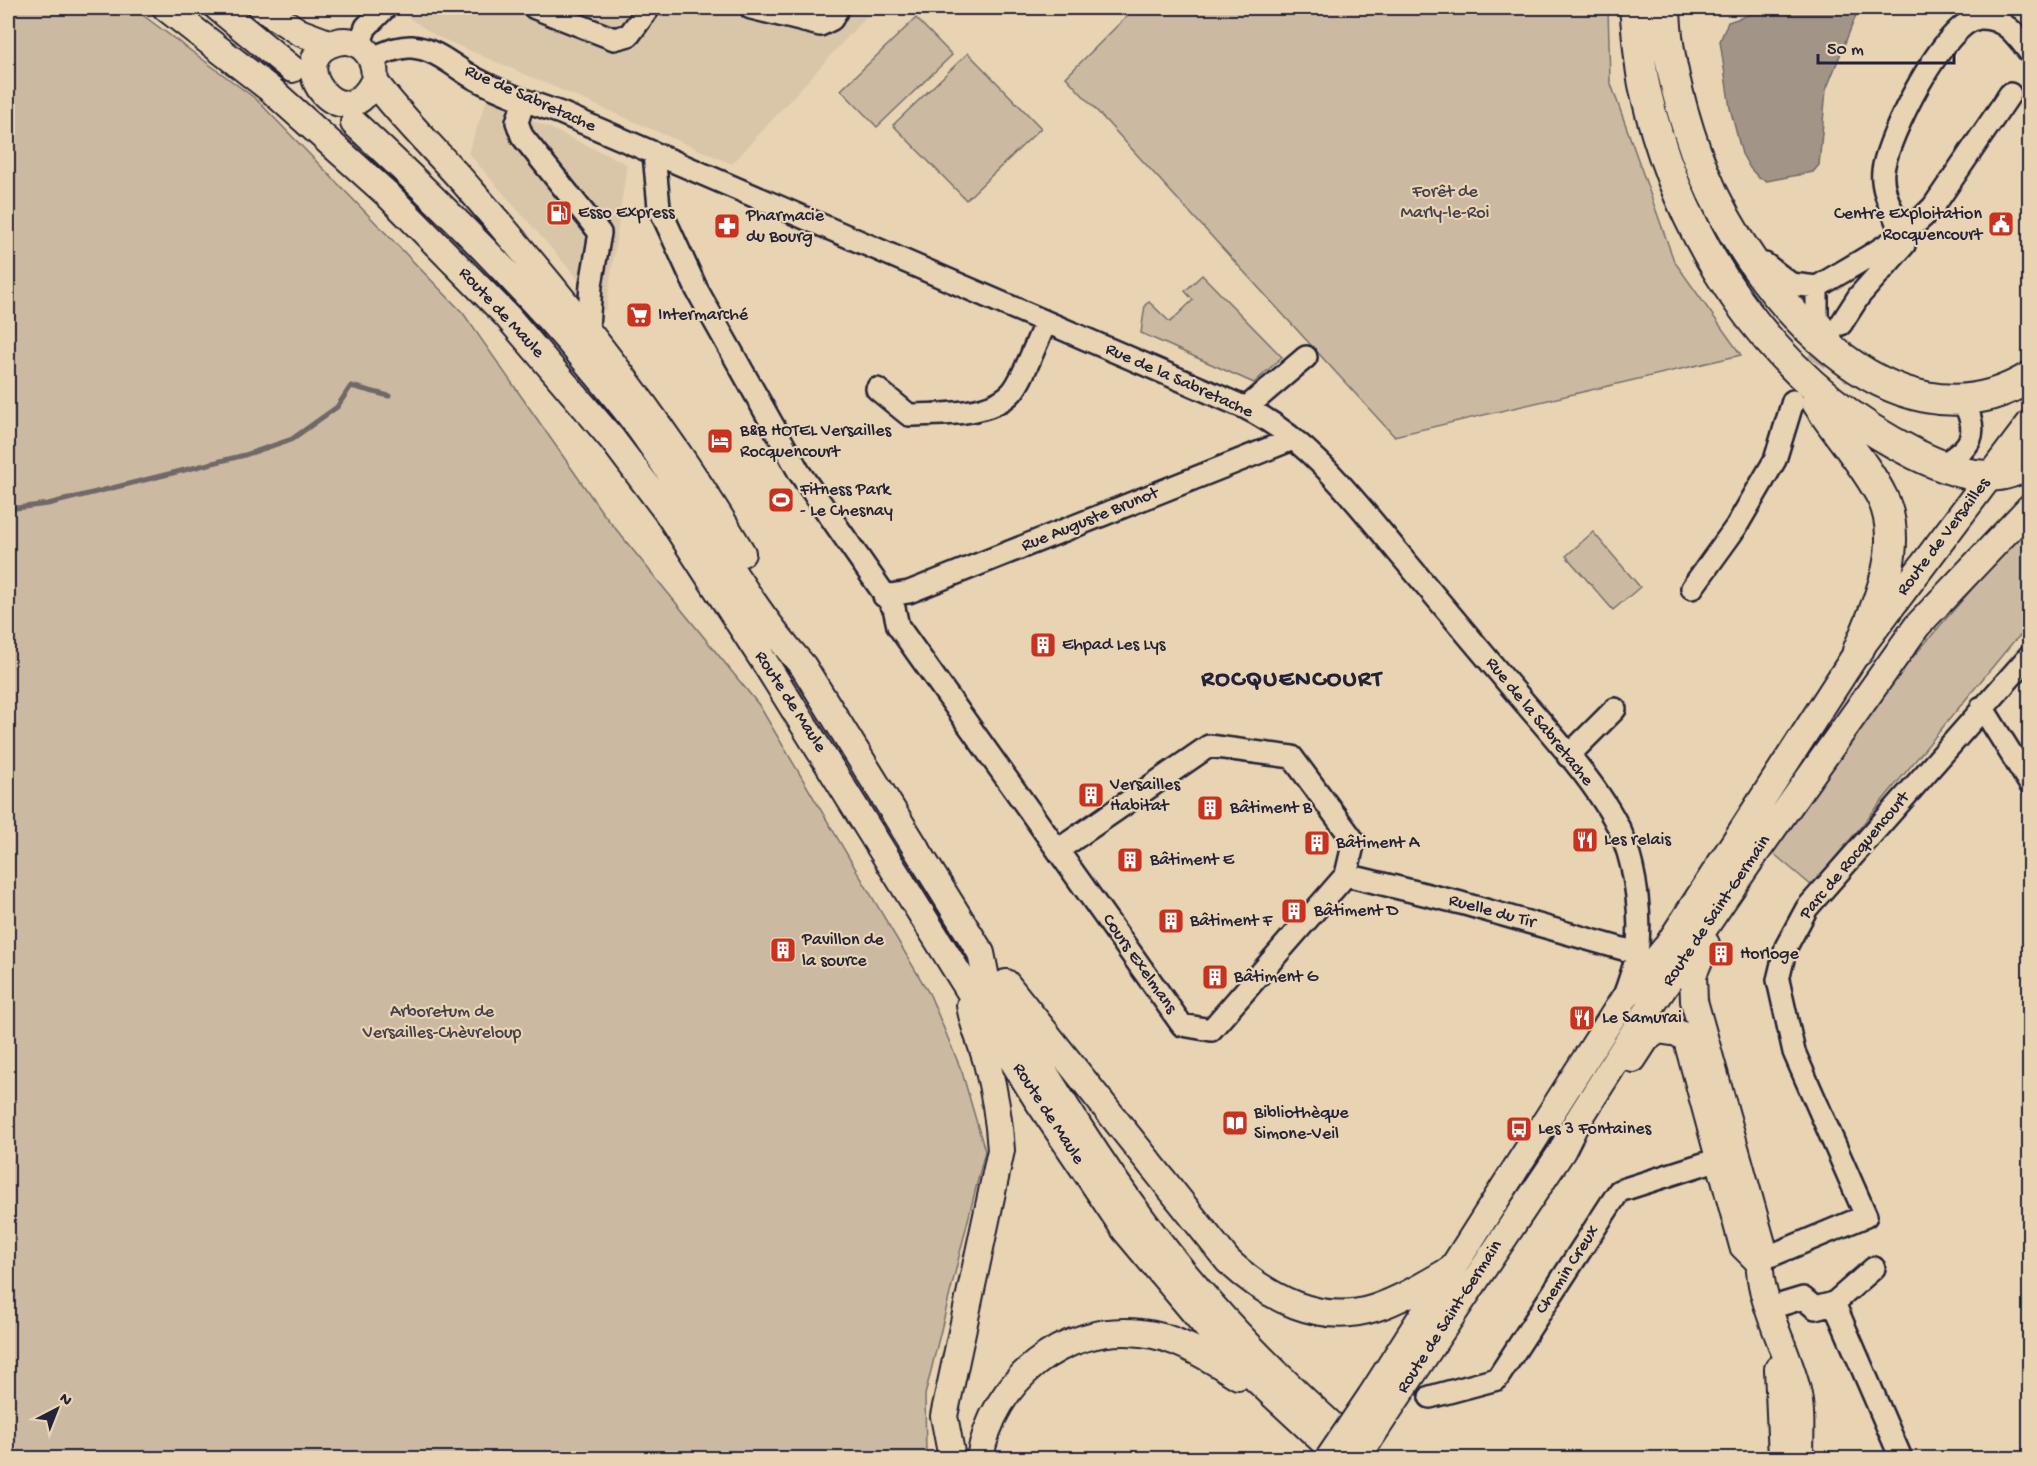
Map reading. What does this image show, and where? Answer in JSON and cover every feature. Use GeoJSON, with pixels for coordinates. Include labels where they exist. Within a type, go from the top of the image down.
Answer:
{"type":"FeatureCollection","features":[{"type":"Feature","properties":{"kind":"highway"},"geometry":{"type":"LineString","coordinates":[[1635,8],[1645,87],[1667,168],[1720,276],[1757,329],[1798,372],[1845,413],[1878,436],[1940,466],[1989,477],[2016,472],[2030,462]]}},
{"type":"Feature","properties":{"kind":"highway"},"geometry":{"type":"LineString","coordinates":[[1665,8],[1681,107],[1703,172],[1746,250],[1789,308],[1823,342],[1856,369],[1902,392],[1932,399],[1963,401],[2008,389],[2030,377]]}},
{"type":"Feature","properties":{"kind":"highway"},"geometry":{"type":"LineString","coordinates":[[1798,372],[1883,498],[1892,534],[1881,597],[1858,651]]}},
{"type":"Feature","properties":{"kind":"main road","name":"Route de Maule"},"geometry":{"type":"LineString","coordinates":[[166,8],[270,89],[387,194],[507,316],[612,439],[667,512],[827,760],[1036,1098],[1125,1230],[1230,1355],[1271,1396],[1341,1458]]}},
{"type":"Feature","properties":{"kind":"main road"},"geometry":{"type":"LineString","coordinates":[[191,8],[279,79],[297,87],[352,102],[362,98],[367,44]]}},
{"type":"Feature","properties":{"kind":"main road"},"geometry":{"type":"LineString","coordinates":[[218,8],[292,69]]}},
{"type":"Feature","properties":{"kind":"main road"},"geometry":{"type":"LineString","coordinates":[[262,8],[299,32],[331,44]]}},
{"type":"Feature","properties":{"kind":"main road"},"geometry":{"type":"LineString","coordinates":[[367,44],[344,41],[331,44],[316,59],[314,69],[335,121],[368,162],[387,194]]}},
{"type":"Feature","properties":{"kind":"main road"},"geometry":{"type":"LineString","coordinates":[[367,44],[395,109],[474,193],[586,347]]}},
{"type":"Feature","properties":{"kind":"main road","name":"Route de Maule"},"geometry":{"type":"LineString","coordinates":[[354,123],[446,209],[525,291],[586,347],[625,410],[681,489],[776,636],[802,666],[981,953],[986,978],[1102,1162],[1142,1220],[1242,1341],[1296,1394],[1370,1458]]}},
{"type":"Feature","properties":{"kind":"main road","name":"Route de Versailles"},"geometry":{"type":"LineString","coordinates":[[1858,651],[2030,423]]}},
{"type":"Feature","properties":{"kind":"main road","name":"Route de Saint-Germain"},"geometry":{"type":"LineString","coordinates":[[1329,1458],[1379,1404],[1562,1151],[1574,1127],[1639,1024],[1748,864],[1917,626],[2030,507]]}},
{"type":"Feature","properties":{"kind":"main road","name":"Route de Saint-Germain"},"geometry":{"type":"LineString","coordinates":[[1357,1458],[1379,1404],[1454,1268],[1623,1000],[1668,945],[1858,651]]}},
{"type":"Feature","properties":{"kind":"main road"},"geometry":{"type":"LineString","coordinates":[[1710,922],[1713,932],[1694,975],[1694,1001],[1717,1081],[1743,1246],[1758,1261]]}},
{"type":"Feature","properties":{"kind":"main road"},"geometry":{"type":"LineString","coordinates":[[981,953],[1228,1261],[1247,1278],[1280,1299],[1314,1312],[1347,1314],[1374,1309],[1401,1298],[1454,1268]]}},
{"type":"Feature","properties":{"kind":"main road"},"geometry":{"type":"LineString","coordinates":[[952,1458],[944,1416],[1001,1150],[999,1109],[987,1060],[972,1023],[967,986]]}},
{"type":"Feature","properties":{"kind":"main road"},"geometry":{"type":"LineString","coordinates":[[1562,1151],[1584,1135],[1646,1039],[1658,1030],[1668,1030],[1678,1033],[1687,1041],[1726,1149],[1753,1211],[1762,1244],[1758,1261],[1772,1316],[1797,1390],[1800,1458]]}},
{"type":"Feature","properties":{"kind":"main road"},"geometry":{"type":"LineString","coordinates":[[1772,1316],[1782,1458]]}},
{"type":"Feature","properties":{"kind":"main road"},"geometry":{"type":"LineString","coordinates":[[980,1458],[993,1413],[1009,1389],[1033,1364],[1059,1347],[1085,1336],[1142,1333],[1176,1341],[1271,1396]]}},
{"type":"Feature","properties":{"kind":"street"},"geometry":{"type":"LineString","coordinates":[[367,44],[385,8]]}},
{"type":"Feature","properties":{"kind":"street"},"geometry":{"type":"LineString","coordinates":[[535,8],[614,39],[628,35],[650,8]]}},
{"type":"Feature","properties":{"kind":"street"},"geometry":{"type":"LineString","coordinates":[[751,8],[820,25],[832,19],[838,8]]}},
{"type":"Feature","properties":{"kind":"street"},"geometry":{"type":"LineString","coordinates":[[1841,324],[1859,296],[1904,245],[1882,173],[1888,151],[1918,84],[1961,27],[1980,18],[1995,21],[2012,29],[2030,53]]}},
{"type":"Feature","properties":{"kind":"street","name":"Rue de Sabretache"},"geometry":{"type":"LineString","coordinates":[[367,44],[433,51],[474,78],[654,154]]}},
{"type":"Feature","properties":{"kind":"street"},"geometry":{"type":"LineString","coordinates":[[1746,250],[1791,284],[1817,286],[1902,236],[1933,207],[2010,94]]}},
{"type":"Feature","properties":{"kind":"street"},"geometry":{"type":"LineString","coordinates":[[524,101],[517,122],[522,136],[600,233],[591,285],[586,347]]}},
{"type":"Feature","properties":{"kind":"street","name":"Rue de la Sabretache"},"geometry":{"type":"LineString","coordinates":[[654,154],[1245,408],[1293,439],[1339,483],[1568,756],[1607,807],[1623,838],[1632,870],[1637,905],[1637,953]]}},
{"type":"Feature","properties":{"kind":"street","name":"Cours Exelmans"},"geometry":{"type":"LineString","coordinates":[[654,154],[659,207],[697,290],[799,472],[894,608],[898,626],[1182,1025],[1211,1030],[1346,875],[1354,841],[1292,757],[1209,746],[1058,850]]}},
{"type":"Feature","properties":{"kind":"street"},"geometry":{"type":"LineString","coordinates":[[1817,286],[1817,318],[1856,369]]}},
{"type":"Feature","properties":{"kind":"street"},"geometry":{"type":"LineString","coordinates":[[878,389],[909,415],[965,413],[997,401],[1012,392],[1045,324]]}},
{"type":"Feature","properties":{"kind":"street"},"geometry":{"type":"LineString","coordinates":[[1245,408],[1306,357]]}},
{"type":"Feature","properties":{"kind":"street"},"geometry":{"type":"LineString","coordinates":[[1692,588],[1736,527],[1775,460],[1792,401]]}},
{"type":"Feature","properties":{"kind":"street"},"geometry":{"type":"LineString","coordinates":[[1940,466],[1962,453],[1970,442],[1973,425],[1963,401]]}},
{"type":"Feature","properties":{"kind":"street","name":"Rue Auguste Brunot"},"geometry":{"type":"LineString","coordinates":[[884,596],[909,592],[1293,439]]}},
{"type":"Feature","properties":{"kind":"street","name":"Parc de Rocquencourt"},"geometry":{"type":"LineString","coordinates":[[1758,1261],[1866,1216],[1794,1052],[1778,980],[1786,947],[1807,908],[2030,655]]}},
{"type":"Feature","properties":{"kind":"street"},"geometry":{"type":"LineString","coordinates":[[1982,707],[2030,784]]}},
{"type":"Feature","properties":{"kind":"street"},"geometry":{"type":"LineString","coordinates":[[1568,756],[1615,709]]}},
{"type":"Feature","properties":{"kind":"street","name":"Ruelle du Tir"},"geometry":{"type":"LineString","coordinates":[[1346,875],[1461,903],[1637,953]]}},
{"type":"Feature","properties":{"kind":"street"},"geometry":{"type":"LineString","coordinates":[[1623,1000],[1637,953]]}},
{"type":"Feature","properties":{"kind":"street","name":"Chemin Creux"},"geometry":{"type":"LineString","coordinates":[[1430,1397],[1497,1379],[1619,1191],[1726,1149]]}},
{"type":"Feature","properties":{"kind":"street"},"geometry":{"type":"LineString","coordinates":[[1772,1316],[1803,1298],[1815,1308],[1834,1303],[1874,1268]]}},
{"type":"Feature","properties":{"kind":"street"},"geometry":{"type":"LineString","coordinates":[[1834,1303],[1901,1458]]}},
{"type":"Feature","properties":{"kind":"shaded area"},"geometry":{"type":"Polygon","coordinates":[[[394,8],[874,8],[732,164],[436,36],[394,8]]]}},
{"type":"Feature","properties":{"kind":"shaded area"},"geometry":{"type":"Polygon","coordinates":[[[1762,8],[1859,8],[1826,90],[1819,165],[1813,172],[1767,181],[1759,178],[1742,154],[1730,108],[1720,41],[1728,22],[1758,12],[1762,8]]]}},
{"type":"Feature","properties":{"kind":"shaded area"},"geometry":{"type":"Polygon","coordinates":[[[487,99],[627,164],[606,311],[468,153],[487,99]]]}},
{"type":"Feature","properties":{"kind":"green space","name":"Arboretum de Versailles-Chèvreloup"},"geometry":{"type":"Polygon","coordinates":[[[8,8],[133,8],[256,99],[463,313],[602,512],[759,705],[930,995],[962,1072],[985,1151],[925,1395],[926,1458],[8,1458],[8,8]]]}},
{"type":"Feature","properties":{"kind":"green space","name":"Forêt de Marly-le-Roi"},"geometry":{"type":"Polygon","coordinates":[[[1135,8],[1608,8],[1610,81],[1674,261],[1741,355],[1394,436],[1066,77],[1135,8]]]}},
{"type":"Feature","properties":{"kind":"green space"},"geometry":{"type":"Polygon","coordinates":[[[916,18],[952,55],[877,127],[841,90],[916,18]]]}},
{"type":"Feature","properties":{"kind":"green space"},"geometry":{"type":"Polygon","coordinates":[[[968,53],[1041,128],[966,200],[893,125],[968,53]]]}},
{"type":"Feature","properties":{"kind":"green space"},"geometry":{"type":"Polygon","coordinates":[[[1202,275],[1282,357],[1254,383],[1141,333],[1145,305],[1149,302],[1170,322],[1193,300],[1185,291],[1202,275]]]}},
{"type":"Feature","properties":{"kind":"green space"},"geometry":{"type":"Polygon","coordinates":[[[2029,523],[2029,628],[2013,642],[1812,886],[1767,848],[1887,687],[2029,523]]]}},
{"type":"Feature","properties":{"kind":"green space"},"geometry":{"type":"Polygon","coordinates":[[[1593,532],[1640,587],[1613,610],[1566,556],[1593,532]]]}},
{"type":"Feature","properties":{"kind":"waterway"},"geometry":{"type":"LineString","coordinates":[[8,509],[48,504],[245,455],[292,439],[337,407],[351,386],[389,396]]}},
{"type":"Feature","properties":{"kind":"tunnel"},"geometry":{"type":"LineString","coordinates":[[1800,389],[1834,335]]}},
{"type":"Feature","properties":{"kind":"place","name":"Esso Express"},"geometry":{"type":"Point","coordinates":[559,213]}},
{"type":"Feature","properties":{"kind":"place","name":"Centre Exploitation Rocquencourt"},"geometry":{"type":"Point","coordinates":[2001,224]}},
{"type":"Feature","properties":{"kind":"place","name":"Pharmacie du Bourg"},"geometry":{"type":"Point","coordinates":[727,226]}},
{"type":"Feature","properties":{"kind":"place","name":"Intermarché"},"geometry":{"type":"Point","coordinates":[639,315]}},
{"type":"Feature","properties":{"kind":"place","name":"B&B HOTEL Versailles Rocquencourt"},"geometry":{"type":"Point","coordinates":[720,441]}},
{"type":"Feature","properties":{"kind":"place","name":"Fitness Park - Le Chesnay"},"geometry":{"type":"Point","coordinates":[781,500]}},
{"type":"Feature","properties":{"kind":"place","name":"Ehpad Les Lys"},"geometry":{"type":"Point","coordinates":[1043,645]}},
{"type":"Feature","properties":{"kind":"place","name":"Versailles Habitat"},"geometry":{"type":"Point","coordinates":[1091,795]}},
{"type":"Feature","properties":{"kind":"place","name":"Bâtiment B"},"geometry":{"type":"Point","coordinates":[1210,808]}},
{"type":"Feature","properties":{"kind":"place","name":"Les relais"},"geometry":{"type":"Point","coordinates":[1585,840]}},
{"type":"Feature","properties":{"kind":"place","name":"Bâtiment A"},"geometry":{"type":"Point","coordinates":[1317,843]}},
{"type":"Feature","properties":{"kind":"place","name":"Bâtiment E"},"geometry":{"type":"Point","coordinates":[1130,860]}},
{"type":"Feature","properties":{"kind":"place","name":"Bâtiment D"},"geometry":{"type":"Point","coordinates":[1294,911]}},
{"type":"Feature","properties":{"kind":"place","name":"Bâtiment F"},"geometry":{"type":"Point","coordinates":[1171,921]}},
{"type":"Feature","properties":{"kind":"place","name":"Pavillon de la source"},"geometry":{"type":"Point","coordinates":[783,950]}},
{"type":"Feature","properties":{"kind":"place","name":"Horloge"},"geometry":{"type":"Point","coordinates":[1721,954]}},
{"type":"Feature","properties":{"kind":"place","name":"Bâtiment G"},"geometry":{"type":"Point","coordinates":[1215,977]}},
{"type":"Feature","properties":{"kind":"place","name":"Le Samurai"},"geometry":{"type":"Point","coordinates":[1582,1018]}},
{"type":"Feature","properties":{"kind":"place","name":"Bibliothèque Simone-Veil"},"geometry":{"type":"Point","coordinates":[1235,1123]}},
{"type":"Feature","properties":{"kind":"place","name":"Les 3 Fontaines"},"geometry":{"type":"Point","coordinates":[1519,1129]}},
{"type":"Feature","properties":{"kind":"district","name":"ROCQUENCOURT"},"geometry":{"type":"Point","coordinates":[1292,680]}}]}
